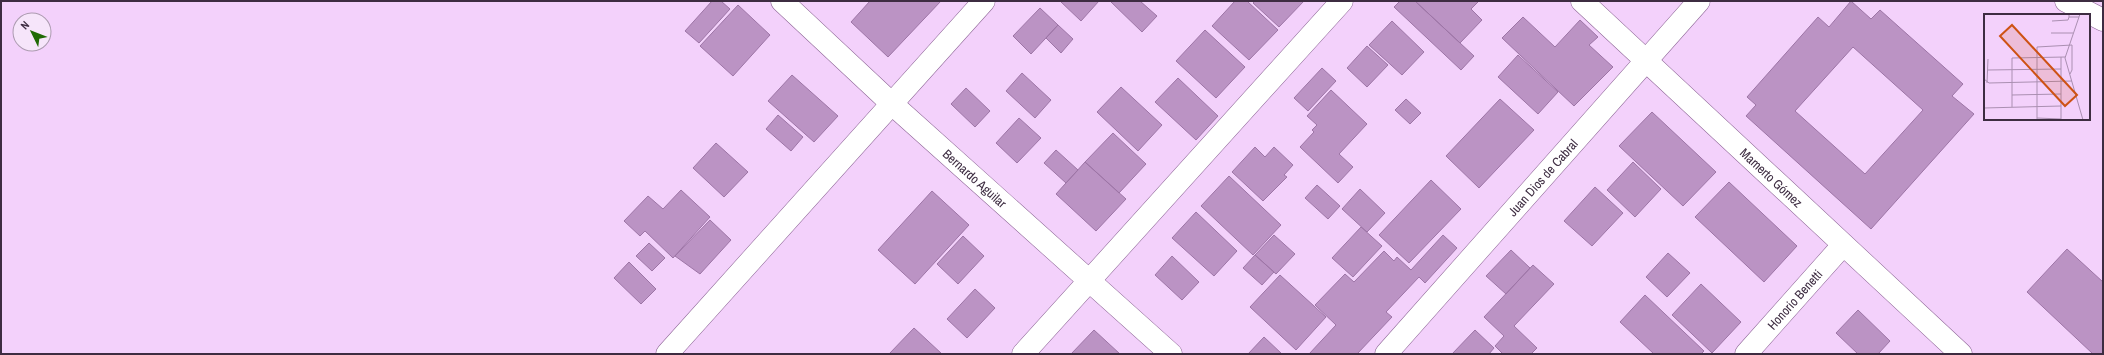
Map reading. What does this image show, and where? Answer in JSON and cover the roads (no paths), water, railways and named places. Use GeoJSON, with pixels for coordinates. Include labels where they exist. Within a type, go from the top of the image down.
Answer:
{"type":"FeatureCollection","features":[{"type":"Feature","properties":{"kind":"street","name":"Bernardo Aguilar"},"geometry":{"type":"LineString","coordinates":[[782,1],[891,103],[1171,354]]}},
{"type":"Feature","properties":{"kind":"street"},"geometry":{"type":"LineString","coordinates":[[667,354],[984,1]]}},
{"type":"Feature","properties":{"kind":"street"},"geometry":{"type":"LineString","coordinates":[[1024,354],[1342,1]]}},
{"type":"Feature","properties":{"kind":"street","name":"Mamerto Gómez"},"geometry":{"type":"LineString","coordinates":[[1582,1],[1961,354]]}},
{"type":"Feature","properties":{"kind":"street","name":"Juan Dios de Cabral"},"geometry":{"type":"LineString","coordinates":[[1386,354],[1699,1]]}},
{"type":"Feature","properties":{"kind":"street"},"geometry":{"type":"LineString","coordinates":[[2066,1],[2103,20]]}},
{"type":"Feature","properties":{"kind":"street","name":"Honorio Benetti"},"geometry":{"type":"LineString","coordinates":[[1746,354],[1844,245]]}}]}
